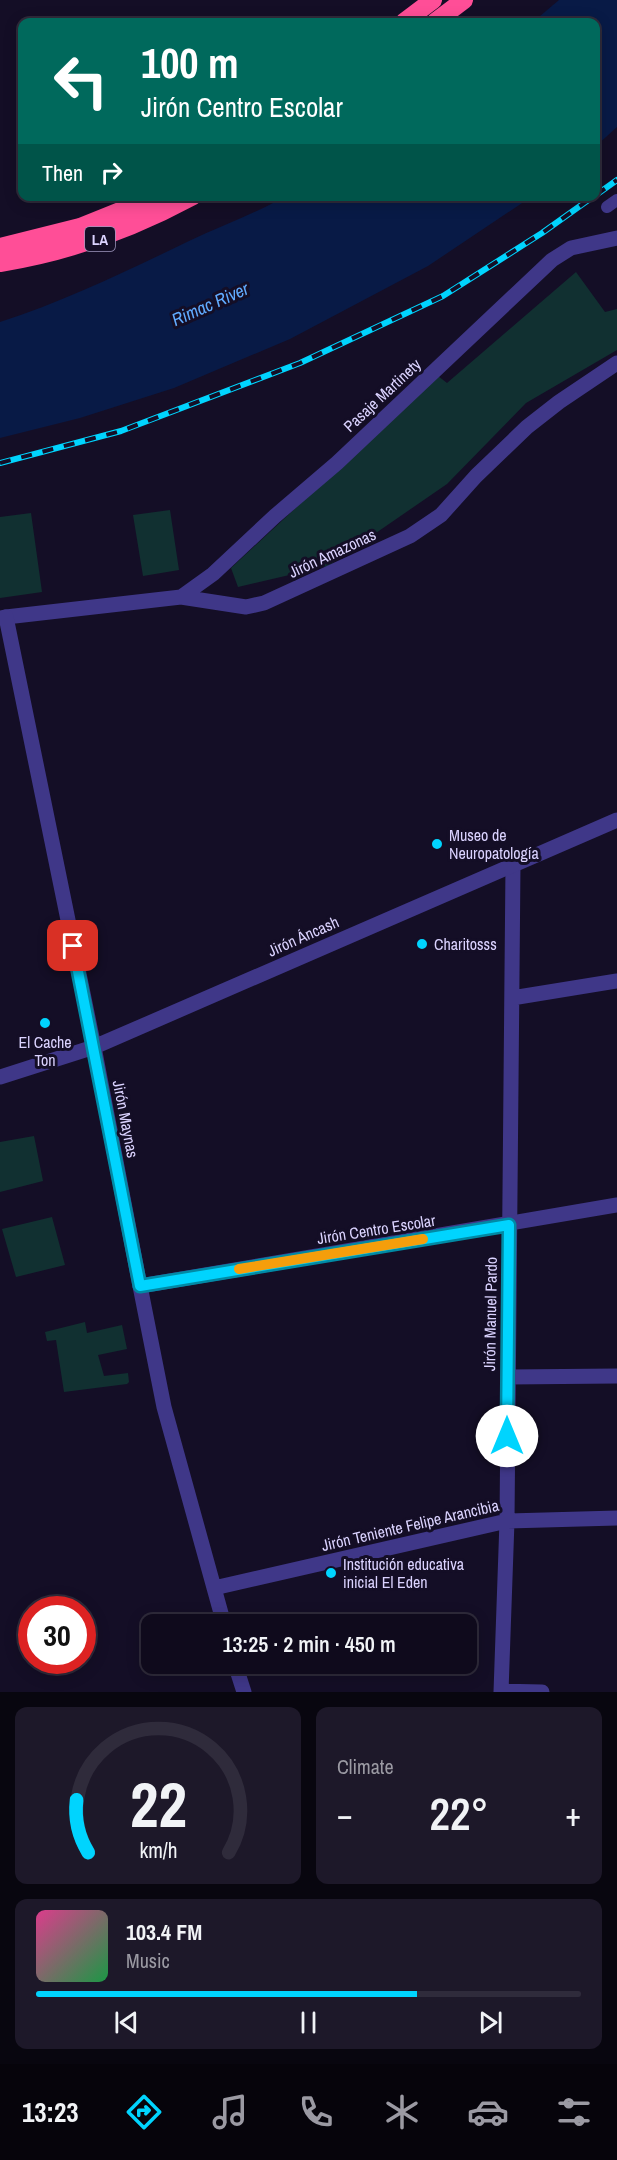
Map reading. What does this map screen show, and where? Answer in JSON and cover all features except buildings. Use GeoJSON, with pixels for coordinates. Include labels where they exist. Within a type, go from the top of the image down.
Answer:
{"type":"FeatureCollection","features":[{"type":"Feature","properties":{"kind":"highway"},"geometry":{"type":"LineString","coordinates":[[409,18],[433,0]]}},
{"type":"Feature","properties":{"kind":"highway"},"geometry":{"type":"LineString","coordinates":[[440,18],[464,0]]}},
{"type":"Feature","properties":{"kind":"highway","name":"LA"},"geometry":{"type":"LineString","coordinates":[[0,247],[81,227],[145,201]]}},
{"type":"Feature","properties":{"kind":"highway","name":"LA"},"geometry":{"type":"LineString","coordinates":[[0,263],[46,255],[95,241],[142,222],[183,201]]}},
{"type":"Feature","properties":{"kind":"street","name":"Pasaje Martinety"},"geometry":{"type":"LineString","coordinates":[[181,597],[213,574],[275,516],[337,463],[552,260],[572,248],[617,238]]}},
{"type":"Feature","properties":{"kind":"street","name":"Jirón Amazonas"},"geometry":{"type":"LineString","coordinates":[[3,618],[181,597],[246,607],[264,603],[410,537],[441,515],[476,476],[527,428],[559,402],[617,363]]}},
{"type":"Feature","properties":{"kind":"street","name":"Jirón Maynas"},"geometry":{"type":"LineString","coordinates":[[3,618],[94,1047],[165,1407],[221,1614]]}},
{"type":"Feature","properties":{"kind":"street","name":"Jirón Áncash"},"geometry":{"type":"LineString","coordinates":[[0,1077],[94,1047],[617,820]]}},
{"type":"Feature","properties":{"kind":"street","name":"Jirón Manuel Pardo"},"geometry":{"type":"LineString","coordinates":[[501,1691],[507,1521],[513,864]]}},
{"type":"Feature","properties":{"kind":"street"},"geometry":{"type":"LineString","coordinates":[[512,998],[617,981]]}},
{"type":"Feature","properties":{"kind":"street","name":"Jirón Centro Escolar"},"geometry":{"type":"LineString","coordinates":[[140,1286],[617,1205]]}},
{"type":"Feature","properties":{"kind":"street"},"geometry":{"type":"LineString","coordinates":[[508,1377],[617,1376]]}},
{"type":"Feature","properties":{"kind":"street","name":"Jirón Teniente Felipe Arancibia"},"geometry":{"type":"LineString","coordinates":[[214,1588],[507,1521],[617,1518]]}},
{"type":"Feature","properties":{"kind":"street"},"geometry":{"type":"LineString","coordinates":[[238,1674],[244,1692]]}},
{"type":"Feature","properties":{"kind":"street"},"geometry":{"type":"LineString","coordinates":[[501,1691],[542,1692]]}},
{"type":"Feature","properties":{"kind":"green space"},"geometry":{"type":"Polygon","coordinates":[[[576,272],[605,312],[617,309],[617,350],[526,403],[447,484],[328,566],[238,587],[231,568],[438,376],[447,383],[576,272]]]}},
{"type":"Feature","properties":{"kind":"green space"},"geometry":{"type":"Polygon","coordinates":[[[170,510],[179,570],[143,576],[133,515],[170,510]]]}},
{"type":"Feature","properties":{"kind":"green space"},"geometry":{"type":"Polygon","coordinates":[[[31,513],[42,592],[0,598],[0,517],[31,513]]]}},
{"type":"Feature","properties":{"kind":"green space"},"geometry":{"type":"Polygon","coordinates":[[[34,1136],[43,1181],[0,1192],[0,1142],[34,1136]]]}},
{"type":"Feature","properties":{"kind":"green space"},"geometry":{"type":"Polygon","coordinates":[[[52,1217],[65,1265],[16,1277],[2,1229],[52,1217]]]}},
{"type":"Feature","properties":{"kind":"green space"},"geometry":{"type":"Polygon","coordinates":[[[85,1322],[87,1333],[122,1325],[127,1349],[98,1355],[104,1376],[128,1373],[129,1382],[127,1384],[64,1392],[56,1340],[47,1341],[45,1332],[85,1322]]]}},
{"type":"Feature","properties":{"kind":"water"},"geometry":{"type":"Polygon","coordinates":[[[559,0],[617,0],[617,127],[600,142],[600,18],[538,18],[559,0]]]}},
{"type":"Feature","properties":{"kind":"water","name":"Rimac River"},"geometry":{"type":"Polygon","coordinates":[[[276,201],[525,201],[428,266],[290,339],[174,388],[80,418],[0,438],[0,322],[96,285],[276,201]]]}},
{"type":"Feature","properties":{"kind":"railway"},"geometry":{"type":"LineString","coordinates":[[600,192],[617,180]]}},
{"type":"Feature","properties":{"kind":"railway"},"geometry":{"type":"LineString","coordinates":[[0,463],[121,431],[300,363],[443,296],[542,233],[587,201]]}},
{"type":"Feature","properties":{"kind":"slow traffic"},"geometry":{"type":"LineString","coordinates":[[239,1269],[423,1239]]}},
{"type":"Feature","properties":{"kind":"place","name":"Museo de Neuropatología"},"geometry":{"type":"Point","coordinates":[437,844]}},
{"type":"Feature","properties":{"kind":"place","name":"Charitosss"},"geometry":{"type":"Point","coordinates":[422,944]}},
{"type":"Feature","properties":{"kind":"place","name":"El Cache Ton"},"geometry":{"type":"Point","coordinates":[45,1023]}},
{"type":"Feature","properties":{"kind":"place","name":"Institución educativa inicial El Eden"},"geometry":{"type":"Point","coordinates":[331,1573]}},
{"type":"Feature","properties":{"kind":"route"},"geometry":{"type":"LineString","coordinates":[[73,946],[140,1286],[509,1225],[507,1436]]}}]}
